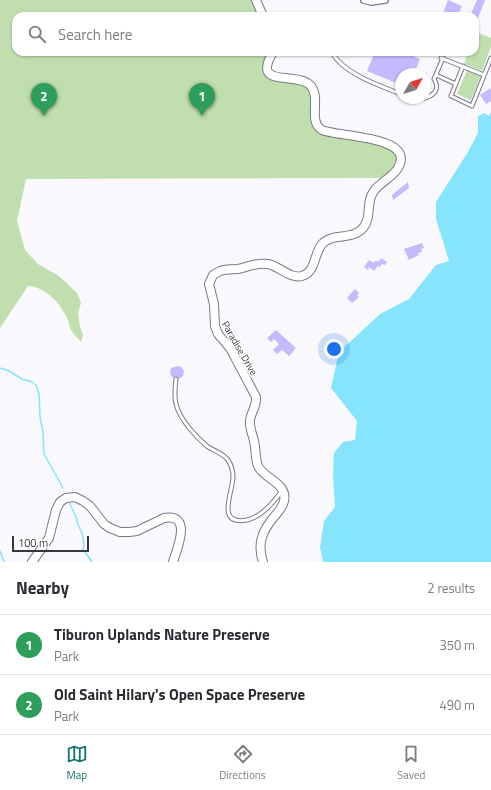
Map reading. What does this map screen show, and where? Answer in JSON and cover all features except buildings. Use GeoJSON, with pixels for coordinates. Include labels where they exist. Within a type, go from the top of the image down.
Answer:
{"type":"FeatureCollection","features":[{"type":"Feature","properties":{"kind":"street"},"geometry":{"type":"LineString","coordinates":[[256,0],[261,12]]}},
{"type":"Feature","properties":{"kind":"street"},"geometry":{"type":"LineString","coordinates":[[364,0],[371,2],[385,0]]}},
{"type":"Feature","properties":{"kind":"street","name":"Paradise Drive"},"geometry":{"type":"LineString","coordinates":[[271,56],[267,63],[268,70],[271,74],[279,78],[302,81],[312,87],[316,97],[316,121],[320,128],[330,133],[381,141],[396,150],[400,159],[400,164],[396,171],[377,187],[371,195],[368,203],[367,222],[362,229],[354,234],[330,238],[324,242],[319,248],[311,268],[303,276],[296,276],[273,266],[262,264],[220,270],[210,279],[216,329],[230,348],[256,397],[256,404],[250,416],[250,424],[257,464],[262,472],[278,484],[282,490]]}},
{"type":"Feature","properties":{"kind":"street"},"geometry":{"type":"LineString","coordinates":[[263,562],[260,549],[261,540],[266,528],[284,504],[282,490]]}},
{"type":"Feature","properties":{"kind":"street"},"geometry":{"type":"LineString","coordinates":[[32,562],[49,538],[58,505],[64,499],[72,497],[78,498],[85,502],[104,524],[117,531],[137,531],[164,518],[171,517],[175,519],[181,526],[182,533],[180,543],[172,562]]}},
{"type":"Feature","properties":{"kind":"lane"},"geometry":{"type":"LineString","coordinates":[[335,56],[340,63],[365,79],[395,92]]}},
{"type":"Feature","properties":{"kind":"lane"},"geometry":{"type":"LineString","coordinates":[[431,96],[437,87],[437,83],[434,79],[442,58],[484,74]]}},
{"type":"Feature","properties":{"kind":"lane"},"geometry":{"type":"LineString","coordinates":[[463,66],[451,96],[472,106],[491,58]]}},
{"type":"Feature","properties":{"kind":"lane"},"geometry":{"type":"LineString","coordinates":[[436,75],[456,84]]}},
{"type":"Feature","properties":{"kind":"lane"},"geometry":{"type":"LineString","coordinates":[[176,379],[176,403],[179,412],[201,441],[226,458],[233,469],[233,479],[227,510],[230,516],[234,519],[251,519],[272,504],[282,490]]}},
{"type":"Feature","properties":{"kind":"green space"},"geometry":{"type":"Polygon","coordinates":[[[0,0],[256,0],[261,12],[12,12],[12,56],[272,56],[267,70],[310,85],[318,126],[373,139],[400,156],[388,178],[26,179],[17,221],[25,250],[38,264],[59,276],[77,293],[81,303],[78,313],[83,335],[81,342],[72,332],[68,319],[60,306],[51,296],[41,289],[28,286],[0,328],[0,0]]]}},
{"type":"Feature","properties":{"kind":"green space"},"geometry":{"type":"Polygon","coordinates":[[[479,33],[491,38],[491,47],[482,71],[464,64],[467,56],[479,56],[479,33]]]}},
{"type":"Feature","properties":{"kind":"green space"},"geometry":{"type":"Polygon","coordinates":[[[467,70],[481,75],[471,100],[457,94],[467,70]]]}},
{"type":"Feature","properties":{"kind":"water"},"geometry":{"type":"Polygon","coordinates":[[[491,112],[491,562],[323,562],[320,547],[324,521],[335,507],[333,473],[334,453],[343,442],[355,440],[357,421],[331,388],[339,352],[380,314],[409,299],[436,265],[449,261],[436,219],[436,202],[468,152],[478,133],[478,116],[484,113],[489,116],[491,112]]]}},
{"type":"Feature","properties":{"kind":"waterway"},"geometry":{"type":"LineString","coordinates":[[0,368],[36,385],[39,394],[44,454],[63,488]]}},
{"type":"Feature","properties":{"kind":"waterway"},"geometry":{"type":"LineString","coordinates":[[70,504],[82,533],[84,543],[83,549],[92,562]]}},
{"type":"Feature","properties":{"kind":"waterway"},"geometry":{"type":"LineString","coordinates":[[0,551],[4,562]]}},
{"type":"Feature","properties":{"kind":"place","name":"Old Saint Hilary's Open Space Preserve"},"geometry":{"type":"Point","coordinates":[44,116]}},
{"type":"Feature","properties":{"kind":"place","name":"Tiburon Uplands Nature Preserve"},"geometry":{"type":"Point","coordinates":[202,116]}}]}
